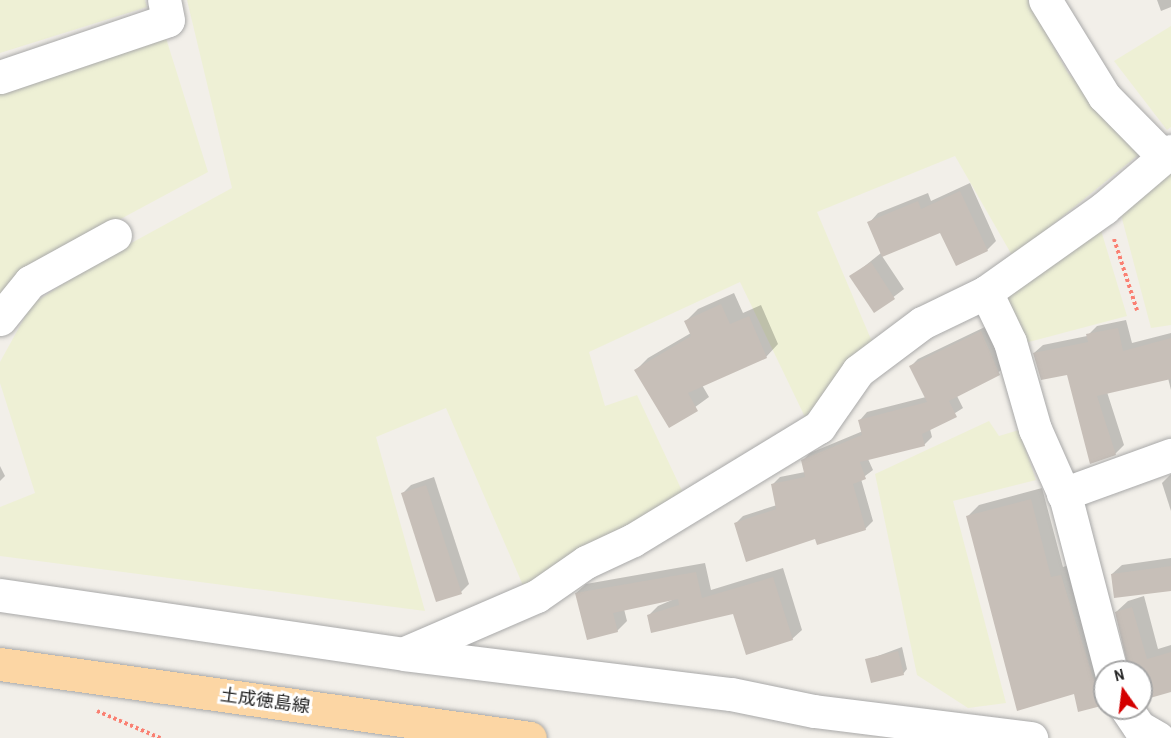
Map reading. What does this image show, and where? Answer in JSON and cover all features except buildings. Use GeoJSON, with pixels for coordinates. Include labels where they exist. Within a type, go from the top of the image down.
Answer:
{"type":"FeatureCollection","features":[{"type":"Feature","properties":{"kind":"main road","name":"土成徳島線"},"geometry":{"type":"LineString","coordinates":[[0,664],[530,738]]}},
{"type":"Feature","properties":{"kind":"street"},"geometry":{"type":"LineString","coordinates":[[0,77],[168,20],[164,0]]}},
{"type":"Feature","properties":{"kind":"street"},"geometry":{"type":"LineString","coordinates":[[404,654],[537,596],[586,562],[633,540],[819,427],[858,371],[922,323],[986,292],[1104,208],[1167,154],[1104,96],[1046,0]]}},
{"type":"Feature","properties":{"kind":"street"},"geometry":{"type":"LineString","coordinates":[[0,319],[30,282],[115,235]]}},
{"type":"Feature","properties":{"kind":"street"},"geometry":{"type":"LineString","coordinates":[[986,292],[1010,342],[1035,429],[1063,494],[1108,660]]}},
{"type":"Feature","properties":{"kind":"street"},"geometry":{"type":"LineString","coordinates":[[1063,494],[1171,454]]}},
{"type":"Feature","properties":{"kind":"street"},"geometry":{"type":"LineString","coordinates":[[0,595],[404,654],[731,694],[814,711],[1031,738]]}},
{"type":"Feature","properties":{"kind":"street"},"geometry":{"type":"LineString","coordinates":[[1134,720],[1139,727],[1158,738]]}},
{"type":"Feature","properties":{"kind":"path"},"geometry":{"type":"LineString","coordinates":[[1104,208],[1137,310]]}},
{"type":"Feature","properties":{"kind":"green space"},"geometry":{"type":"Polygon","coordinates":[[[0,0],[145,0],[147,7],[0,53],[0,0]]]}},
{"type":"Feature","properties":{"kind":"green space"},"geometry":{"type":"Polygon","coordinates":[[[187,0],[1028,0],[1068,73],[1143,151],[1013,257],[955,156],[817,212],[873,344],[805,417],[740,282],[589,352],[605,406],[637,395],[684,495],[525,590],[446,408],[376,437],[425,611],[0,556],[0,507],[35,493],[0,383],[0,362],[32,304],[102,259],[232,188],[187,0]]]}},
{"type":"Feature","properties":{"kind":"green space"},"geometry":{"type":"Polygon","coordinates":[[[1171,26],[1171,127],[1167,130],[1114,61],[1171,26]]]}},
{"type":"Feature","properties":{"kind":"green space"},"geometry":{"type":"Polygon","coordinates":[[[165,35],[208,172],[35,265],[0,305],[0,94],[165,35]]]}},
{"type":"Feature","properties":{"kind":"green space"},"geometry":{"type":"Polygon","coordinates":[[[1171,172],[1171,325],[1151,328],[1120,211],[1171,172]]]}},
{"type":"Feature","properties":{"kind":"green space"},"geometry":{"type":"Polygon","coordinates":[[[1100,227],[1127,316],[1025,343],[1003,299],[1100,227]]]}},
{"type":"Feature","properties":{"kind":"green space"},"geometry":{"type":"Polygon","coordinates":[[[989,421],[999,436],[1019,430],[1036,480],[953,501],[1006,703],[968,708],[917,675],[875,474],[989,421]]]}}]}
